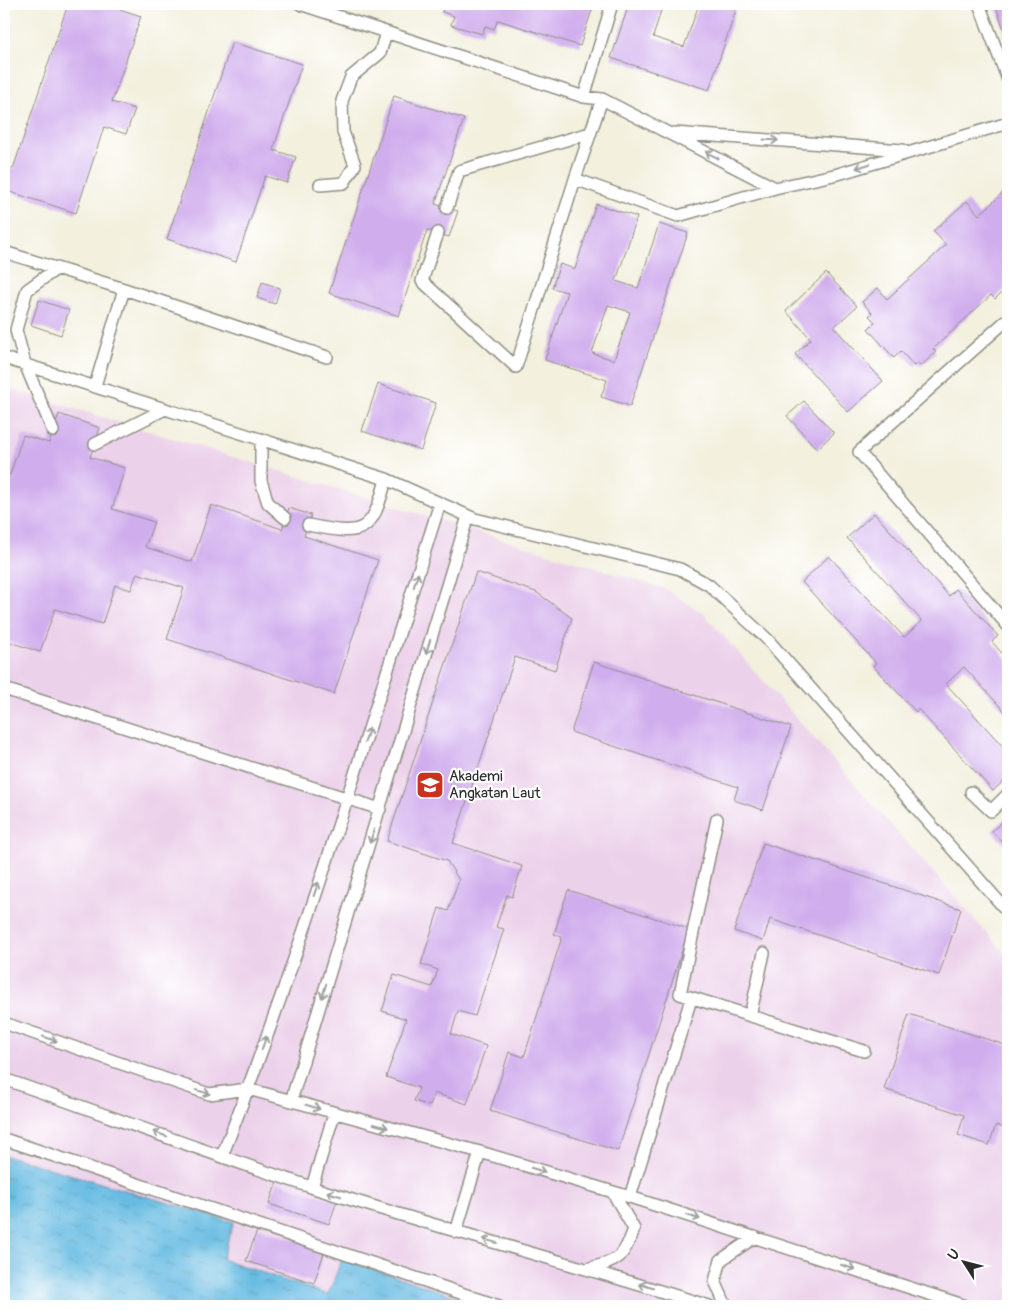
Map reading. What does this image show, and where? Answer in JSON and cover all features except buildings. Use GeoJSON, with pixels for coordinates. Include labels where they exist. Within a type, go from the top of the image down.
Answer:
{"type":"FeatureCollection","features":[{"type":"Feature","properties":{"kind":"lane"},"geometry":{"type":"LineString","coordinates":[[300,4],[320,7],[386,32],[584,98],[602,99],[775,188]]}},
{"type":"Feature","properties":{"kind":"lane"},"geometry":{"type":"LineString","coordinates":[[584,98],[612,4]]}},
{"type":"Feature","properties":{"kind":"lane"},"geometry":{"type":"LineString","coordinates":[[979,4],[1008,80]]}},
{"type":"Feature","properties":{"kind":"lane"},"geometry":{"type":"LineString","coordinates":[[320,186],[344,183],[355,165],[343,132],[342,101],[351,77],[380,53],[386,32]]}},
{"type":"Feature","properties":{"kind":"lane"},"geometry":{"type":"LineString","coordinates":[[438,234],[422,281],[516,367],[574,179],[602,99]]}},
{"type":"Feature","properties":{"kind":"lane"},"geometry":{"type":"LineString","coordinates":[[574,179],[678,216],[775,188],[838,174],[1008,123]]}},
{"type":"Feature","properties":{"kind":"lane"},"geometry":{"type":"LineString","coordinates":[[670,133],[910,151]]}},
{"type":"Feature","properties":{"kind":"lane"},"geometry":{"type":"LineString","coordinates":[[447,208],[459,171],[590,134]]}},
{"type":"Feature","properties":{"kind":"lane"},"geometry":{"type":"LineString","coordinates":[[4,252],[124,289],[326,358]]}},
{"type":"Feature","properties":{"kind":"lane"},"geometry":{"type":"LineString","coordinates":[[53,431],[25,364],[16,330],[27,290],[56,269]]}},
{"type":"Feature","properties":{"kind":"lane"},"geometry":{"type":"LineString","coordinates":[[95,386],[124,289]]}},
{"type":"Feature","properties":{"kind":"lane"},"geometry":{"type":"LineString","coordinates":[[1008,319],[859,452],[1008,626]]}},
{"type":"Feature","properties":{"kind":"lane"},"geometry":{"type":"LineString","coordinates":[[4,358],[386,479],[468,516],[680,569],[709,585],[767,639],[1008,912]]}},
{"type":"Feature","properties":{"kind":"lane"},"geometry":{"type":"LineString","coordinates":[[95,444],[165,408]]}},
{"type":"Feature","properties":{"kind":"lane"},"geometry":{"type":"LineString","coordinates":[[261,439],[261,481],[268,503],[286,518]]}},
{"type":"Feature","properties":{"kind":"lane"},"geometry":{"type":"LineString","coordinates":[[308,525],[344,532],[366,527],[378,510],[386,479]]}},
{"type":"Feature","properties":{"kind":"lane"},"geometry":{"type":"LineString","coordinates":[[222,1156],[248,1089],[346,799],[440,503]]}},
{"type":"Feature","properties":{"kind":"lane"},"geometry":{"type":"LineString","coordinates":[[291,1101],[468,516]]}},
{"type":"Feature","properties":{"kind":"lane"},"geometry":{"type":"LineString","coordinates":[[4,689],[380,809]]}},
{"type":"Feature","properties":{"kind":"lane"},"geometry":{"type":"LineString","coordinates":[[971,792],[991,811],[1008,794]]}},
{"type":"Feature","properties":{"kind":"lane"},"geometry":{"type":"LineString","coordinates":[[717,819],[680,994],[691,999],[864,1051]]}},
{"type":"Feature","properties":{"kind":"lane"},"geometry":{"type":"LineString","coordinates":[[750,1016],[764,953]]}},
{"type":"Feature","properties":{"kind":"lane"},"geometry":{"type":"LineString","coordinates":[[630,1197],[691,999]]}},
{"type":"Feature","properties":{"kind":"lane"},"geometry":{"type":"LineString","coordinates":[[4,1023],[209,1094],[248,1089],[334,1114],[480,1152],[613,1194],[630,1197],[966,1306]]}},
{"type":"Feature","properties":{"kind":"lane"},"geometry":{"type":"LineString","coordinates":[[4,1079],[312,1187],[456,1232],[589,1268],[709,1306]]}},
{"type":"Feature","properties":{"kind":"lane"},"geometry":{"type":"LineString","coordinates":[[312,1187],[334,1114]]}},
{"type":"Feature","properties":{"kind":"lane"},"geometry":{"type":"LineString","coordinates":[[4,1140],[499,1306]]}},
{"type":"Feature","properties":{"kind":"lane"},"geometry":{"type":"LineString","coordinates":[[456,1232],[480,1152]]}},
{"type":"Feature","properties":{"kind":"lane"},"geometry":{"type":"LineString","coordinates":[[589,1268],[613,1263],[628,1247],[634,1229],[613,1194]]}},
{"type":"Feature","properties":{"kind":"lane"},"geometry":{"type":"LineString","coordinates":[[726,1306],[715,1281],[721,1260],[755,1237]]}},
{"type":"Feature","properties":{"kind":"shaded area","name":"Akademi Angkatan Laut"},"geometry":{"type":"Polygon","coordinates":[[[4,387],[665,589],[704,614],[1008,957],[1008,1306],[486,1306],[342,1259],[329,1295],[221,1259],[234,1222],[4,1155],[4,387]]]}},
{"type":"Feature","properties":{"kind":"water"},"geometry":{"type":"Polygon","coordinates":[[[4,1155],[234,1222],[222,1259],[328,1295],[342,1259],[486,1306],[4,1306],[4,1155]]]}},
{"type":"Feature","properties":{"kind":"place","name":"Akademi Angkatan Laut"},"geometry":{"type":"Point","coordinates":[430,785]}}]}
